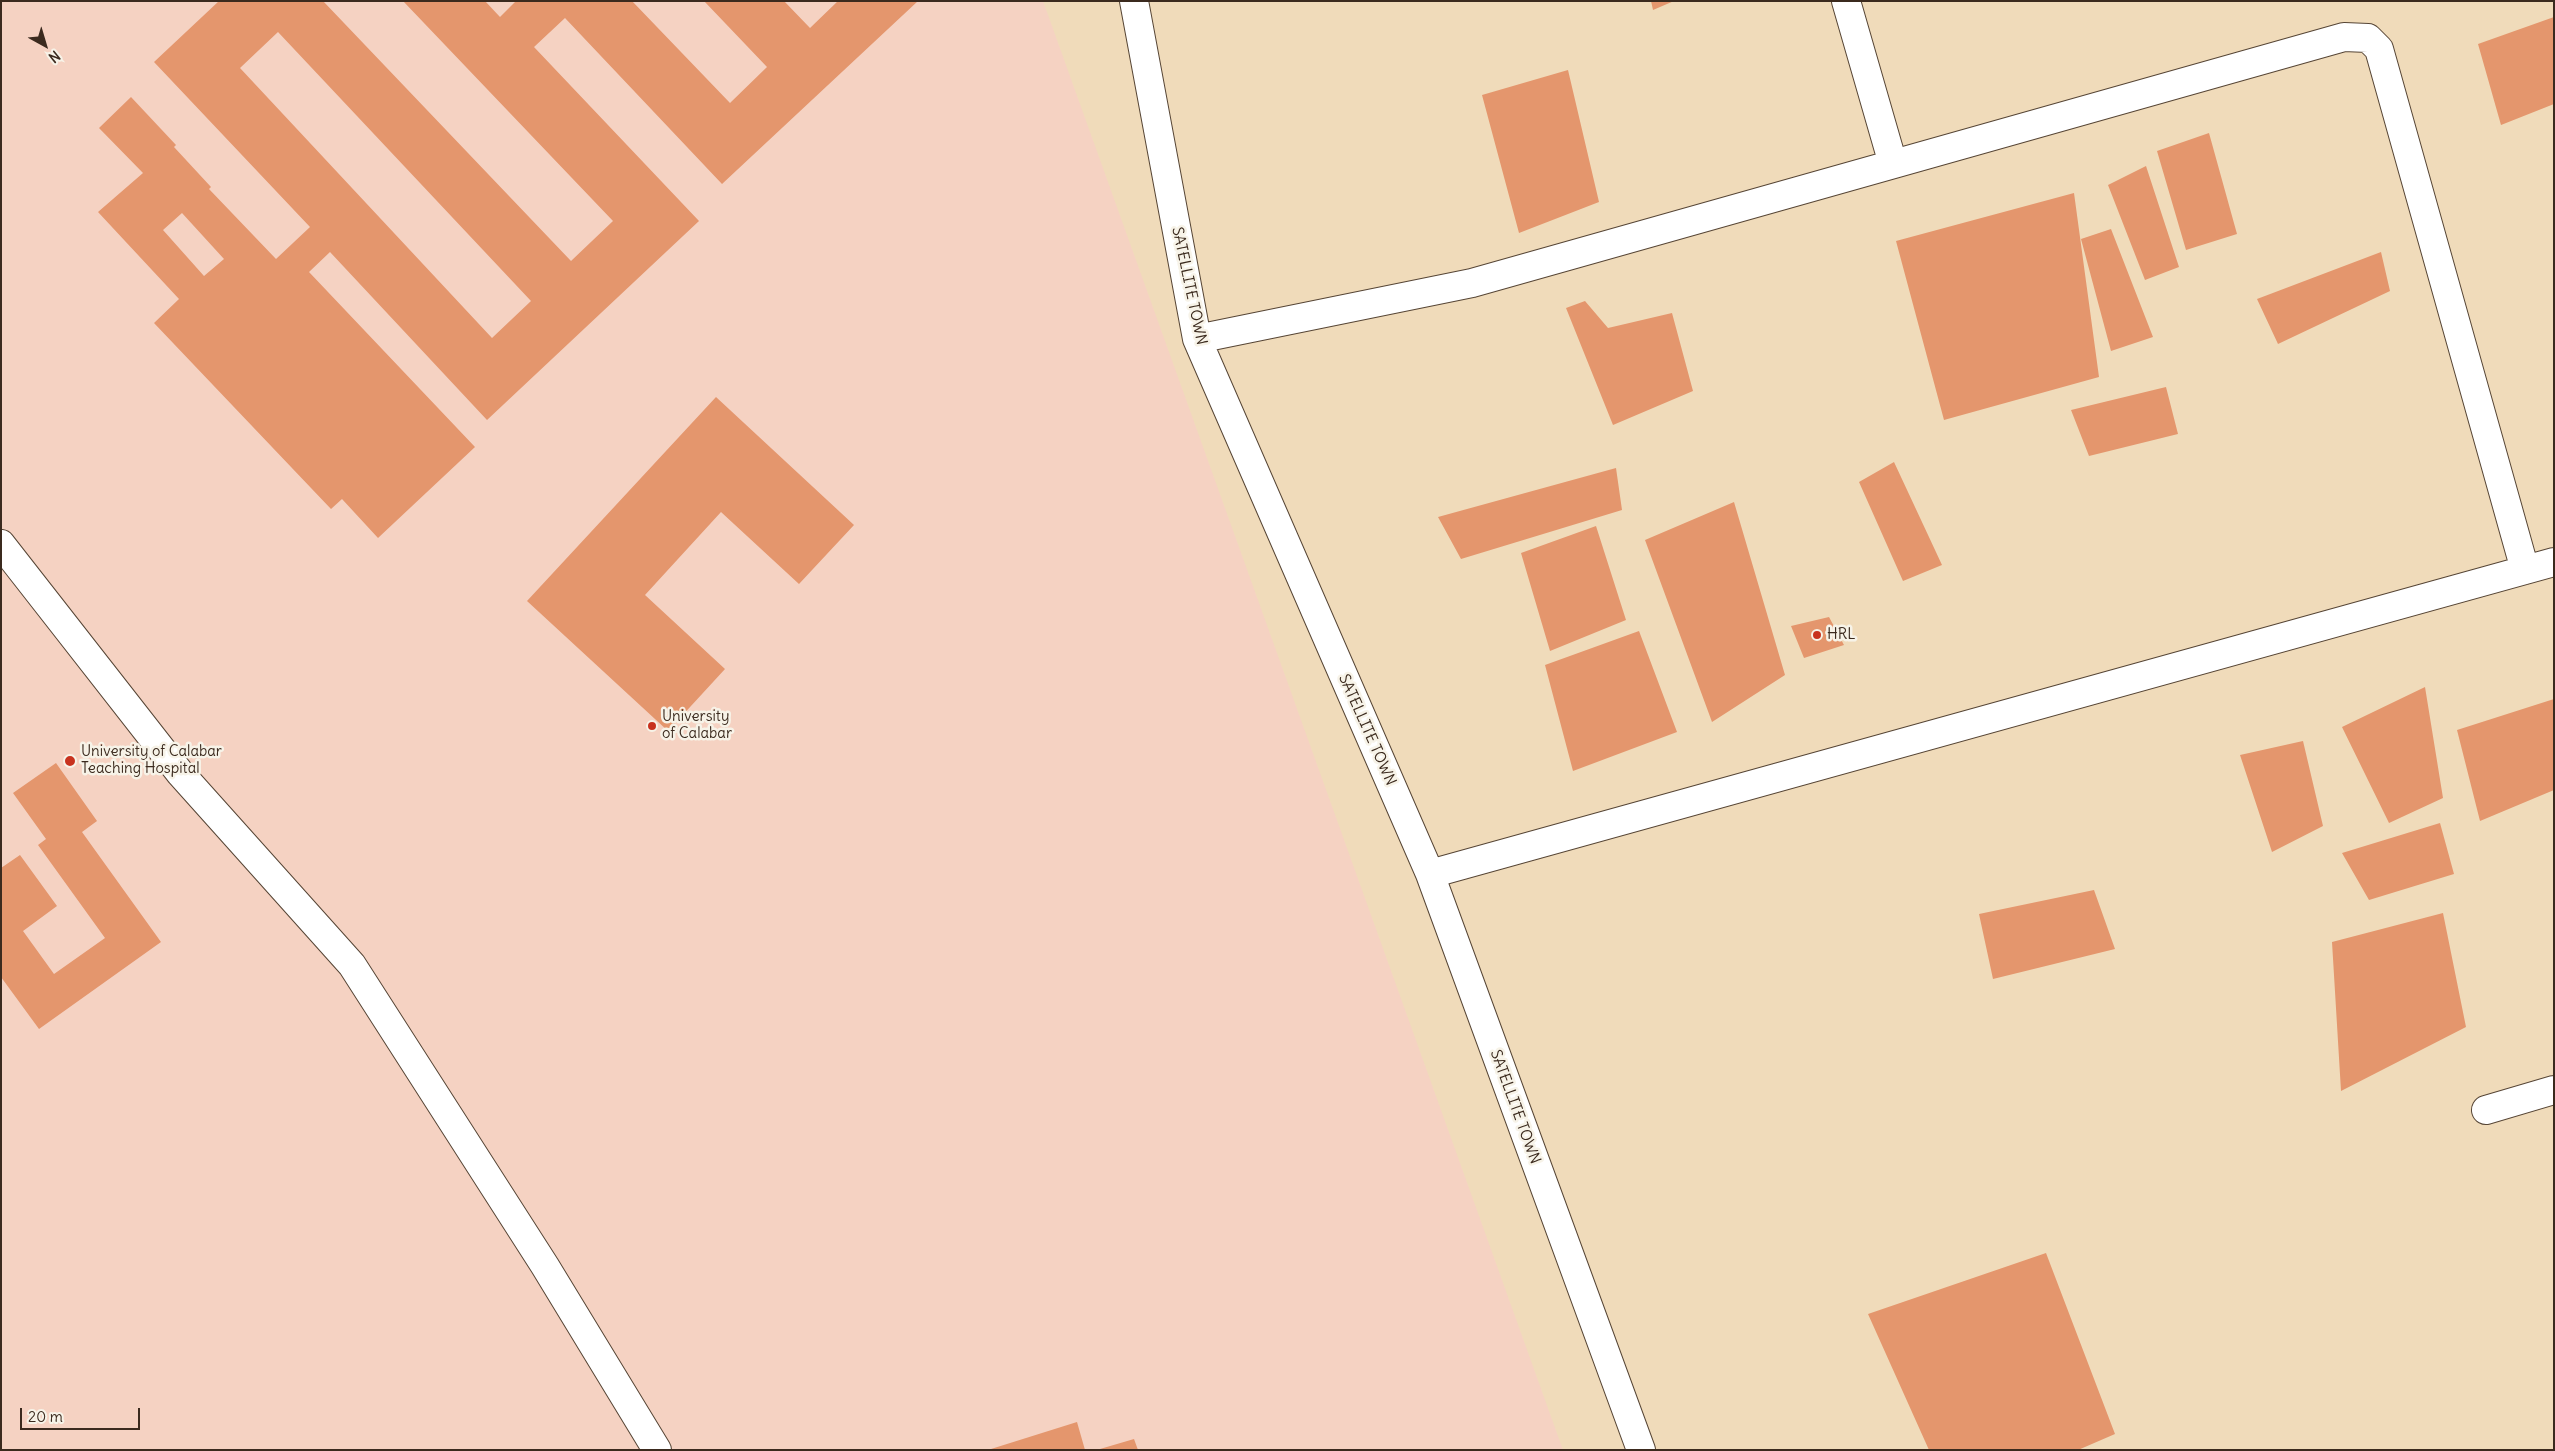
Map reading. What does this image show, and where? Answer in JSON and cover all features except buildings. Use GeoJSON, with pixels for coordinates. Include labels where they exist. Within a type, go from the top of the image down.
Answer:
{"type":"FeatureCollection","features":[{"type":"Feature","properties":{"kind":"street","name":"SATELLITE TOWN"},"geometry":{"type":"LineString","coordinates":[[1134,1],[1197,339],[1430,874],[1641,1450]]}},
{"type":"Feature","properties":{"kind":"street"},"geometry":{"type":"LineString","coordinates":[[1846,1],[1893,164]]}},
{"type":"Feature","properties":{"kind":"street"},"geometry":{"type":"LineString","coordinates":[[1197,339],[1472,283],[2344,37],[2368,38],[2379,50],[2525,570]]}},
{"type":"Feature","properties":{"kind":"street"},"geometry":{"type":"LineString","coordinates":[[1,544],[180,773],[352,965],[545,1266],[657,1450]]}},
{"type":"Feature","properties":{"kind":"street"},"geometry":{"type":"LineString","coordinates":[[1430,874],[2554,562]]}},
{"type":"Feature","properties":{"kind":"street"},"geometry":{"type":"LineString","coordinates":[[2486,1110],[2554,1090]]}},
{"type":"Feature","properties":{"kind":"shaded area","name":"University of Calabar"},"geometry":{"type":"Polygon","coordinates":[[[1,1],[1043,1],[1563,1450],[1,1450],[1,1]]]}},
{"type":"Feature","properties":{"kind":"place","name":"HRL"},"geometry":{"type":"Point","coordinates":[1817,635]}},
{"type":"Feature","properties":{"kind":"place","name":"University of Calabar"},"geometry":{"type":"Point","coordinates":[652,726]}},
{"type":"Feature","properties":{"kind":"place","name":"University of Calabar Teaching Hospital"},"geometry":{"type":"Point","coordinates":[70,761]}}]}
